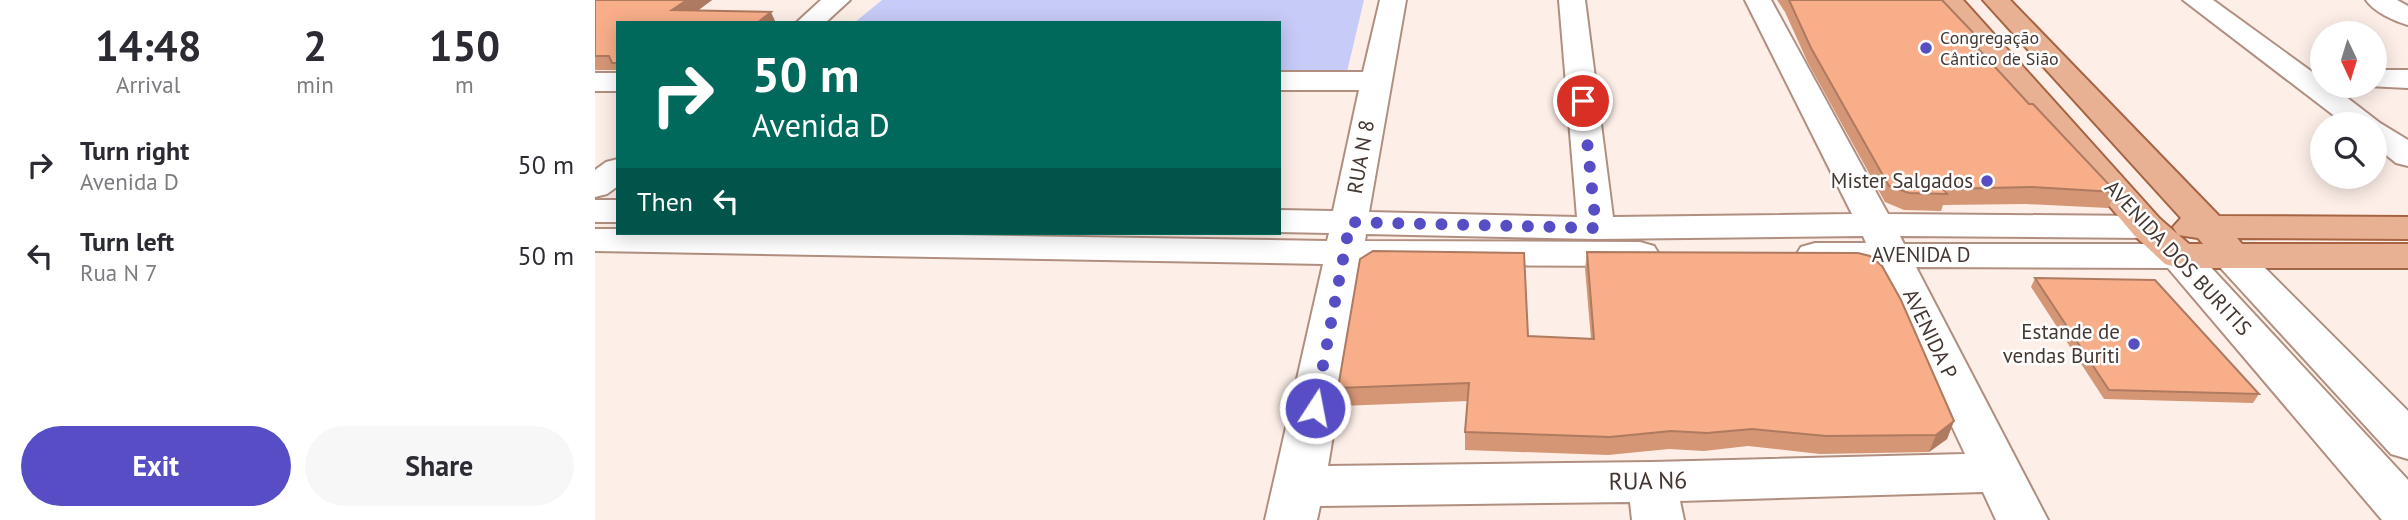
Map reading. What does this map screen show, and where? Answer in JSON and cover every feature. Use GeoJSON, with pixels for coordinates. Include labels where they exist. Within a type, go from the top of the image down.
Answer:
{"type":"FeatureCollection","features":[{"type":"Feature","properties":{"kind":"main road","name":"AVENIDA DOS BURITIS"},"geometry":{"type":"LineString","coordinates":[[1949,0],[2192,242]]}},
{"type":"Feature","properties":{"kind":"main road","name":"AVENIDA DOS BURITIS"},"geometry":{"type":"LineString","coordinates":[[1996,0],[2192,242]]}},
{"type":"Feature","properties":{"kind":"main road","name":"AVENIDA D"},"geometry":{"type":"LineString","coordinates":[[2192,242],[2408,228]]}},
{"type":"Feature","properties":{"kind":"main road","name":"AVENIDA D"},"geometry":{"type":"LineString","coordinates":[[2192,242],[2408,256]]}},
{"type":"Feature","properties":{"kind":"street"},"geometry":{"type":"LineString","coordinates":[[811,21],[837,0]]}},
{"type":"Feature","properties":{"kind":"street","name":"RUA N 8"},"geometry":{"type":"LineString","coordinates":[[1296,503],[1348,237],[1375,81],[1393,0]]}},
{"type":"Feature","properties":{"kind":"street"},"geometry":{"type":"LineString","coordinates":[[1572,0],[1596,228]]}},
{"type":"Feature","properties":{"kind":"street","name":"AVENIDA P"},"geometry":{"type":"LineString","coordinates":[[1758,0],[2022,520]]}},
{"type":"Feature","properties":{"kind":"street"},"geometry":{"type":"LineString","coordinates":[[2196,0],[2310,76]]}},
{"type":"Feature","properties":{"kind":"street"},"geometry":{"type":"LineString","coordinates":[[2379,0],[2408,17]]}},
{"type":"Feature","properties":{"kind":"street"},"geometry":{"type":"LineString","coordinates":[[2387,79],[2408,79]]}},
{"type":"Feature","properties":{"kind":"street"},"geometry":{"type":"LineString","coordinates":[[1281,81],[1375,81]]}},
{"type":"Feature","properties":{"kind":"street"},"geometry":{"type":"LineString","coordinates":[[595,82],[616,82]]}},
{"type":"Feature","properties":{"kind":"street"},"geometry":{"type":"LineString","coordinates":[[2336,98],[2351,112]]}},
{"type":"Feature","properties":{"kind":"street"},"geometry":{"type":"LineString","coordinates":[[2387,140],[2408,156]]}},
{"type":"Feature","properties":{"kind":"street"},"geometry":{"type":"LineString","coordinates":[[595,187],[616,171]]}},
{"type":"Feature","properties":{"kind":"street"},"geometry":{"type":"LineString","coordinates":[[595,211],[616,211]]}},
{"type":"Feature","properties":{"kind":"street","name":"AVENIDA D"},"geometry":{"type":"LineString","coordinates":[[1281,220],[1348,237],[1596,228],[1882,240]]}},
{"type":"Feature","properties":{"kind":"street","name":"AVENIDA D"},"geometry":{"type":"LineString","coordinates":[[595,240],[1348,237],[2192,242]]}},
{"type":"Feature","properties":{"kind":"street","name":"AVENIDA DOS BURITIS"},"geometry":{"type":"LineString","coordinates":[[2192,242],[2408,441]]}},
{"type":"Feature","properties":{"kind":"street","name":"AVENIDA DOS BURITIS"},"geometry":{"type":"LineString","coordinates":[[2192,242],[2408,514]]}},
{"type":"Feature","properties":{"kind":"street","name":"RUA N6"},"geometry":{"type":"LineString","coordinates":[[1296,503],[1655,501],[1997,472]]}},
{"type":"Feature","properties":{"kind":"shaded area"},"geometry":{"type":"Polygon","coordinates":[[[882,0],[1364,0],[1346,76],[1281,76],[1281,21],[856,21],[882,0]]]}},
{"type":"Feature","properties":{"kind":"building"},"geometry":{"type":"Polygon","coordinates":[[[595,0],[687,0],[672,10],[771,12],[760,21],[616,21],[616,63],[612,63],[609,56],[595,56],[595,0]]]}},
{"type":"Feature","properties":{"kind":"building"},"geometry":{"type":"Polygon","coordinates":[[[1789,0],[1942,0],[1982,42],[1972,42],[2116,192],[2032,187],[1943,189],[1947,194],[1909,193],[1889,186],[1811,48],[1789,0]]]}},
{"type":"Feature","properties":{"kind":"building"},"geometry":{"type":"Polygon","coordinates":[[[1373,251],[1524,253],[1528,336],[1594,339],[1587,252],[1858,253],[1870,256],[1882,266],[1901,300],[1954,421],[1936,435],[1826,436],[1752,429],[1707,433],[1671,431],[1610,437],[1465,432],[1469,383],[1338,388],[1360,259],[1373,251]]]}},
{"type":"Feature","properties":{"kind":"building","name":"Estande de vendas Buriti"},"geometry":{"type":"Polygon","coordinates":[[[2035,278],[2155,280],[2259,394],[2109,390],[2035,278]]]}},
{"type":"Feature","properties":{"kind":"place","name":"Congregação Cântico de Sião"},"geometry":{"type":"Point","coordinates":[1926,48]}},
{"type":"Feature","properties":{"kind":"place","name":"Mister Salgados"},"geometry":{"type":"Point","coordinates":[1987,181]}},
{"type":"Feature","properties":{"kind":"place","name":"Estande de vendas Buriti"},"geometry":{"type":"Point","coordinates":[2134,344]}},
{"type":"Feature","properties":{"kind":"route"},"geometry":{"type":"LineString","coordinates":[[1315,408],[1350,222],[1596,228],[1583,101]]}}]}
